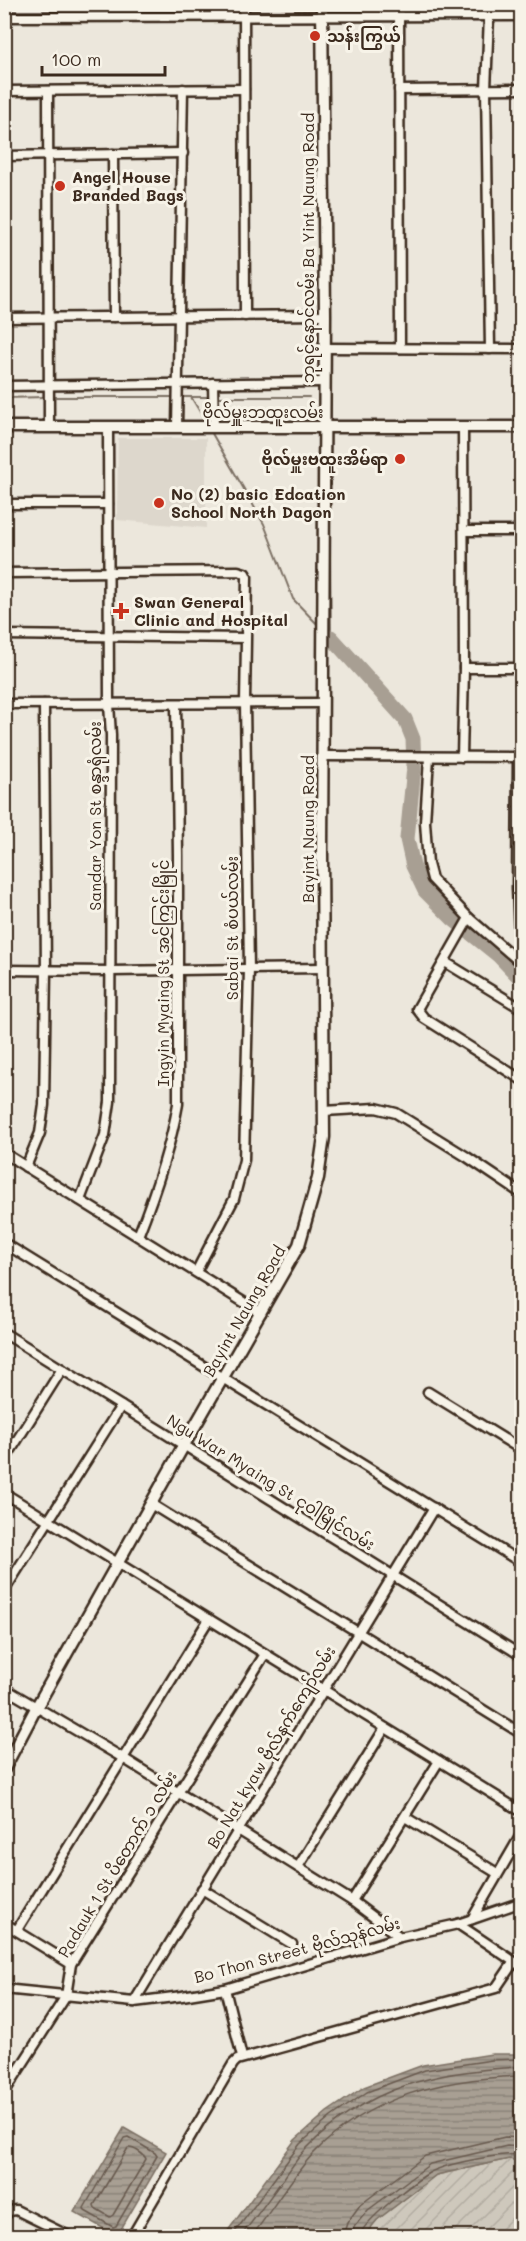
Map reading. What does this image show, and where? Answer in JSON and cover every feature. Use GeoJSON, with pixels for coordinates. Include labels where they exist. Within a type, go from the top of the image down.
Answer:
{"type":"FeatureCollection","features":[{"type":"Feature","properties":{"kind":"main road","name":"ဘုရင့်နောင်လမ်း Ba Yint Naung Road"},"geometry":{"type":"LineString","coordinates":[[321,4],[325,315],[324,636]]}},
{"type":"Feature","properties":{"kind":"main road","name":"ဗိုလ်မှူးဘထူးလမ်း"},"geometry":{"type":"LineString","coordinates":[[4,428],[177,427],[214,421],[324,428],[522,427]]}},
{"type":"Feature","properties":{"kind":"main road","name":"Bayint Naung Road"},"geometry":{"type":"LineString","coordinates":[[4,1769],[222,1377],[299,1245],[318,1178],[324,1137],[324,636]]}},
{"type":"Feature","properties":{"kind":"street"},"geometry":{"type":"LineString","coordinates":[[244,4],[245,316]]}},
{"type":"Feature","properties":{"kind":"street"},"geometry":{"type":"LineString","coordinates":[[399,4],[400,348]]}},
{"type":"Feature","properties":{"kind":"street"},"geometry":{"type":"LineString","coordinates":[[489,16],[486,89],[490,349]]}},
{"type":"Feature","properties":{"kind":"street"},"geometry":{"type":"LineString","coordinates":[[4,17],[522,16]]}},
{"type":"Feature","properties":{"kind":"street"},"geometry":{"type":"LineString","coordinates":[[177,427],[183,89]]}},
{"type":"Feature","properties":{"kind":"street"},"geometry":{"type":"LineString","coordinates":[[4,91],[244,89]]}},
{"type":"Feature","properties":{"kind":"street"},"geometry":{"type":"LineString","coordinates":[[399,90],[522,89]]}},
{"type":"Feature","properties":{"kind":"street"},"geometry":{"type":"LineString","coordinates":[[48,90],[49,427]]}},
{"type":"Feature","properties":{"kind":"street"},"geometry":{"type":"LineString","coordinates":[[4,156],[183,153]]}},
{"type":"Feature","properties":{"kind":"street"},"geometry":{"type":"LineString","coordinates":[[113,154],[114,317]]}},
{"type":"Feature","properties":{"kind":"street"},"geometry":{"type":"LineString","coordinates":[[4,318],[325,315]]}},
{"type":"Feature","properties":{"kind":"street"},"geometry":{"type":"LineString","coordinates":[[324,348],[522,349]]}},
{"type":"Feature","properties":{"kind":"street"},"geometry":{"type":"LineString","coordinates":[[4,386],[179,388],[324,382]]}},
{"type":"Feature","properties":{"kind":"street"},"geometry":{"type":"LineString","coordinates":[[213,387],[214,421]]}},
{"type":"Feature","properties":{"kind":"street"},"geometry":{"type":"LineString","coordinates":[[462,757],[463,427]]}},
{"type":"Feature","properties":{"kind":"street","name":"Sandar Yon St စန္ဒာရုံလမ်း"},"geometry":{"type":"LineString","coordinates":[[80,1200],[105,1134],[110,1102],[111,735],[108,428]]}},
{"type":"Feature","properties":{"kind":"street"},"geometry":{"type":"LineString","coordinates":[[4,504],[108,504]]}},
{"type":"Feature","properties":{"kind":"street"},"geometry":{"type":"LineString","coordinates":[[464,531],[522,531]]}},
{"type":"Feature","properties":{"kind":"street"},"geometry":{"type":"LineString","coordinates":[[4,573],[108,571]]}},
{"type":"Feature","properties":{"kind":"street","name":"Sabai St စံပယ်လမ်း"},"geometry":{"type":"LineString","coordinates":[[108,571],[238,571],[245,573],[247,577],[245,638],[249,969],[244,1160],[234,1199],[196,1272]]}},
{"type":"Feature","properties":{"kind":"street"},"geometry":{"type":"LineString","coordinates":[[4,635],[245,638]]}},
{"type":"Feature","properties":{"kind":"street"},"geometry":{"type":"LineString","coordinates":[[464,668],[522,668]]}},
{"type":"Feature","properties":{"kind":"street"},"geometry":{"type":"LineString","coordinates":[[4,704],[323,703]]}},
{"type":"Feature","properties":{"kind":"street"},"geometry":{"type":"LineString","coordinates":[[26,1167],[40,1133],[44,1106],[46,971],[44,704]]}},
{"type":"Feature","properties":{"kind":"street","name":"Ingyin Myaing St အင်ကြင်းမြိုင်"},"geometry":{"type":"LineString","coordinates":[[138,1236],[155,1194],[173,1133],[178,1104],[176,704]]}},
{"type":"Feature","properties":{"kind":"street"},"geometry":{"type":"LineString","coordinates":[[323,756],[520,757],[520,846],[517,888],[519,937],[522,937]]}},
{"type":"Feature","properties":{"kind":"street"},"geometry":{"type":"LineString","coordinates":[[424,758],[425,822],[428,864],[432,879],[467,922],[522,964]]}},
{"type":"Feature","properties":{"kind":"street"},"geometry":{"type":"LineString","coordinates":[[467,922],[417,1009],[420,1014],[522,1080]]}},
{"type":"Feature","properties":{"kind":"street"},"geometry":{"type":"LineString","coordinates":[[445,962],[522,1009]]}},
{"type":"Feature","properties":{"kind":"street"},"geometry":{"type":"LineString","coordinates":[[4,970],[323,968]]}},
{"type":"Feature","properties":{"kind":"street"},"geometry":{"type":"LineString","coordinates":[[324,1111],[376,1108],[396,1113],[522,1194]]}},
{"type":"Feature","properties":{"kind":"street"},"geometry":{"type":"LineString","coordinates":[[4,1153],[261,1313]]}},
{"type":"Feature","properties":{"kind":"street"},"geometry":{"type":"LineString","coordinates":[[4,1243],[522,1563]]}},
{"type":"Feature","properties":{"kind":"street","name":"Ngu War Myaing St ငုဝါမြိုင်လမ်း"},"geometry":{"type":"LineString","coordinates":[[6,1336],[522,1656]]}},
{"type":"Feature","properties":{"kind":"street"},"geometry":{"type":"LineString","coordinates":[[4,1461],[62,1369]]}},
{"type":"Feature","properties":{"kind":"street"},"geometry":{"type":"LineString","coordinates":[[428,1392],[522,1450]]}},
{"type":"Feature","properties":{"kind":"street"},"geometry":{"type":"LineString","coordinates":[[4,1591],[121,1406]]}},
{"type":"Feature","properties":{"kind":"street"},"geometry":{"type":"LineString","coordinates":[[4,1493],[522,1812]]}},
{"type":"Feature","properties":{"kind":"street"},"geometry":{"type":"LineString","coordinates":[[151,1504],[522,1734]]}},
{"type":"Feature","properties":{"kind":"street","name":"Bo Nat kyaw ဗိုလ်နက်ကျော်လမ်း"},"geometry":{"type":"LineString","coordinates":[[134,2002],[434,1508]]}},
{"type":"Feature","properties":{"kind":"street"},"geometry":{"type":"LineString","coordinates":[[18,1930],[209,1619]]}},
{"type":"Feature","properties":{"kind":"street","name":"Padauk 1 St ပိတောက် ၁ လမ်း"},"geometry":{"type":"LineString","coordinates":[[4,2093],[66,1996],[71,1964],[265,1654]]}},
{"type":"Feature","properties":{"kind":"street"},"geometry":{"type":"LineString","coordinates":[[4,1689],[123,1758],[298,1867],[352,1901],[400,1937]]}},
{"type":"Feature","properties":{"kind":"street"},"geometry":{"type":"LineString","coordinates":[[298,1867],[385,1728]]}},
{"type":"Feature","properties":{"kind":"street"},"geometry":{"type":"LineString","coordinates":[[352,1901],[439,1761]]}},
{"type":"Feature","properties":{"kind":"street"},"geometry":{"type":"LineString","coordinates":[[405,1817],[497,1873]]}},
{"type":"Feature","properties":{"kind":"street"},"geometry":{"type":"LineString","coordinates":[[472,1919],[522,1833]]}},
{"type":"Feature","properties":{"kind":"street"},"geometry":{"type":"LineString","coordinates":[[202,1889],[292,1944]]}},
{"type":"Feature","properties":{"kind":"street","name":"Bo Thon Street ဗိုလ်သုန်လမ်း"},"geometry":{"type":"LineString","coordinates":[[4,1989],[134,2002],[225,1989],[400,1937],[458,1924],[522,1902]]}},
{"type":"Feature","properties":{"kind":"street"},"geometry":{"type":"LineString","coordinates":[[4,1923],[71,1964]]}},
{"type":"Feature","properties":{"kind":"street"},"geometry":{"type":"LineString","coordinates":[[132,2236],[232,2064],[242,2057],[496,1988],[518,1965],[458,1924]]}},
{"type":"Feature","properties":{"kind":"street"},"geometry":{"type":"LineString","coordinates":[[225,1989],[242,2057]]}},
{"type":"Feature","properties":{"kind":"street"},"geometry":{"type":"LineString","coordinates":[[4,2217],[9,2211],[16,2210],[68,2236]]}},
{"type":"Feature","properties":{"kind":"shaded area"},"geometry":{"type":"Polygon","coordinates":[[[118,438],[206,438],[206,528],[117,520],[118,438]]]}},
{"type":"Feature","properties":{"kind":"shaded area"},"geometry":{"type":"Polygon","coordinates":[[[509,2159],[521,2161],[521,2236],[364,2236],[377,2220],[436,2175],[509,2159]]]}},
{"type":"Feature","properties":{"kind":"water"},"geometry":{"type":"Polygon","coordinates":[[[492,2054],[521,2054],[521,2161],[509,2159],[436,2175],[377,2220],[364,2236],[224,2236],[295,2140],[327,2112],[364,2087],[423,2065],[492,2054]]]}},
{"type":"Feature","properties":{"kind":"water"},"geometry":{"type":"Polygon","coordinates":[[[124,2128],[166,2152],[117,2236],[74,2212],[124,2128]]]}},
{"type":"Feature","properties":{"kind":"waterway"},"geometry":{"type":"LineString","coordinates":[[4,398],[46,397]]}},
{"type":"Feature","properties":{"kind":"waterway"},"geometry":{"type":"LineString","coordinates":[[52,397],[175,397]]}},
{"type":"Feature","properties":{"kind":"waterway"},"geometry":{"type":"LineString","coordinates":[[181,397],[191,397],[206,422]]}},
{"type":"Feature","properties":{"kind":"waterway"},"geometry":{"type":"LineString","coordinates":[[191,397],[210,397]]}},
{"type":"Feature","properties":{"kind":"waterway"},"geometry":{"type":"LineString","coordinates":[[215,397],[309,397]]}},
{"type":"Feature","properties":{"kind":"waterway"},"geometry":{"type":"LineString","coordinates":[[210,430],[264,524],[293,599],[320,627]]}},
{"type":"Feature","properties":{"kind":"waterway"},"geometry":{"type":"LineString","coordinates":[[329,479],[331,637]]}},
{"type":"Feature","properties":{"kind":"waterway"},"geometry":{"type":"LineString","coordinates":[[331,637],[405,719],[413,739],[414,767],[407,839],[413,866],[425,891],[453,919],[499,956],[522,980]]}},
{"type":"Feature","properties":{"kind":"place","name":"သန်းကြွယ်"},"geometry":{"type":"Point","coordinates":[315,36]}},
{"type":"Feature","properties":{"kind":"place","name":"Angel House Branded Bags"},"geometry":{"type":"Point","coordinates":[60,186]}},
{"type":"Feature","properties":{"kind":"place","name":"ဗိုလ်မှူးဗထူးအိမ်ရာ"},"geometry":{"type":"Point","coordinates":[400,459]}},
{"type":"Feature","properties":{"kind":"place","name":"No (2) basic Edcation School North Dagon"},"geometry":{"type":"Point","coordinates":[159,503]}},
{"type":"Feature","properties":{"kind":"place","name":"Swan General Clinic and Hospital"},"geometry":{"type":"Point","coordinates":[121,611]}}]}
